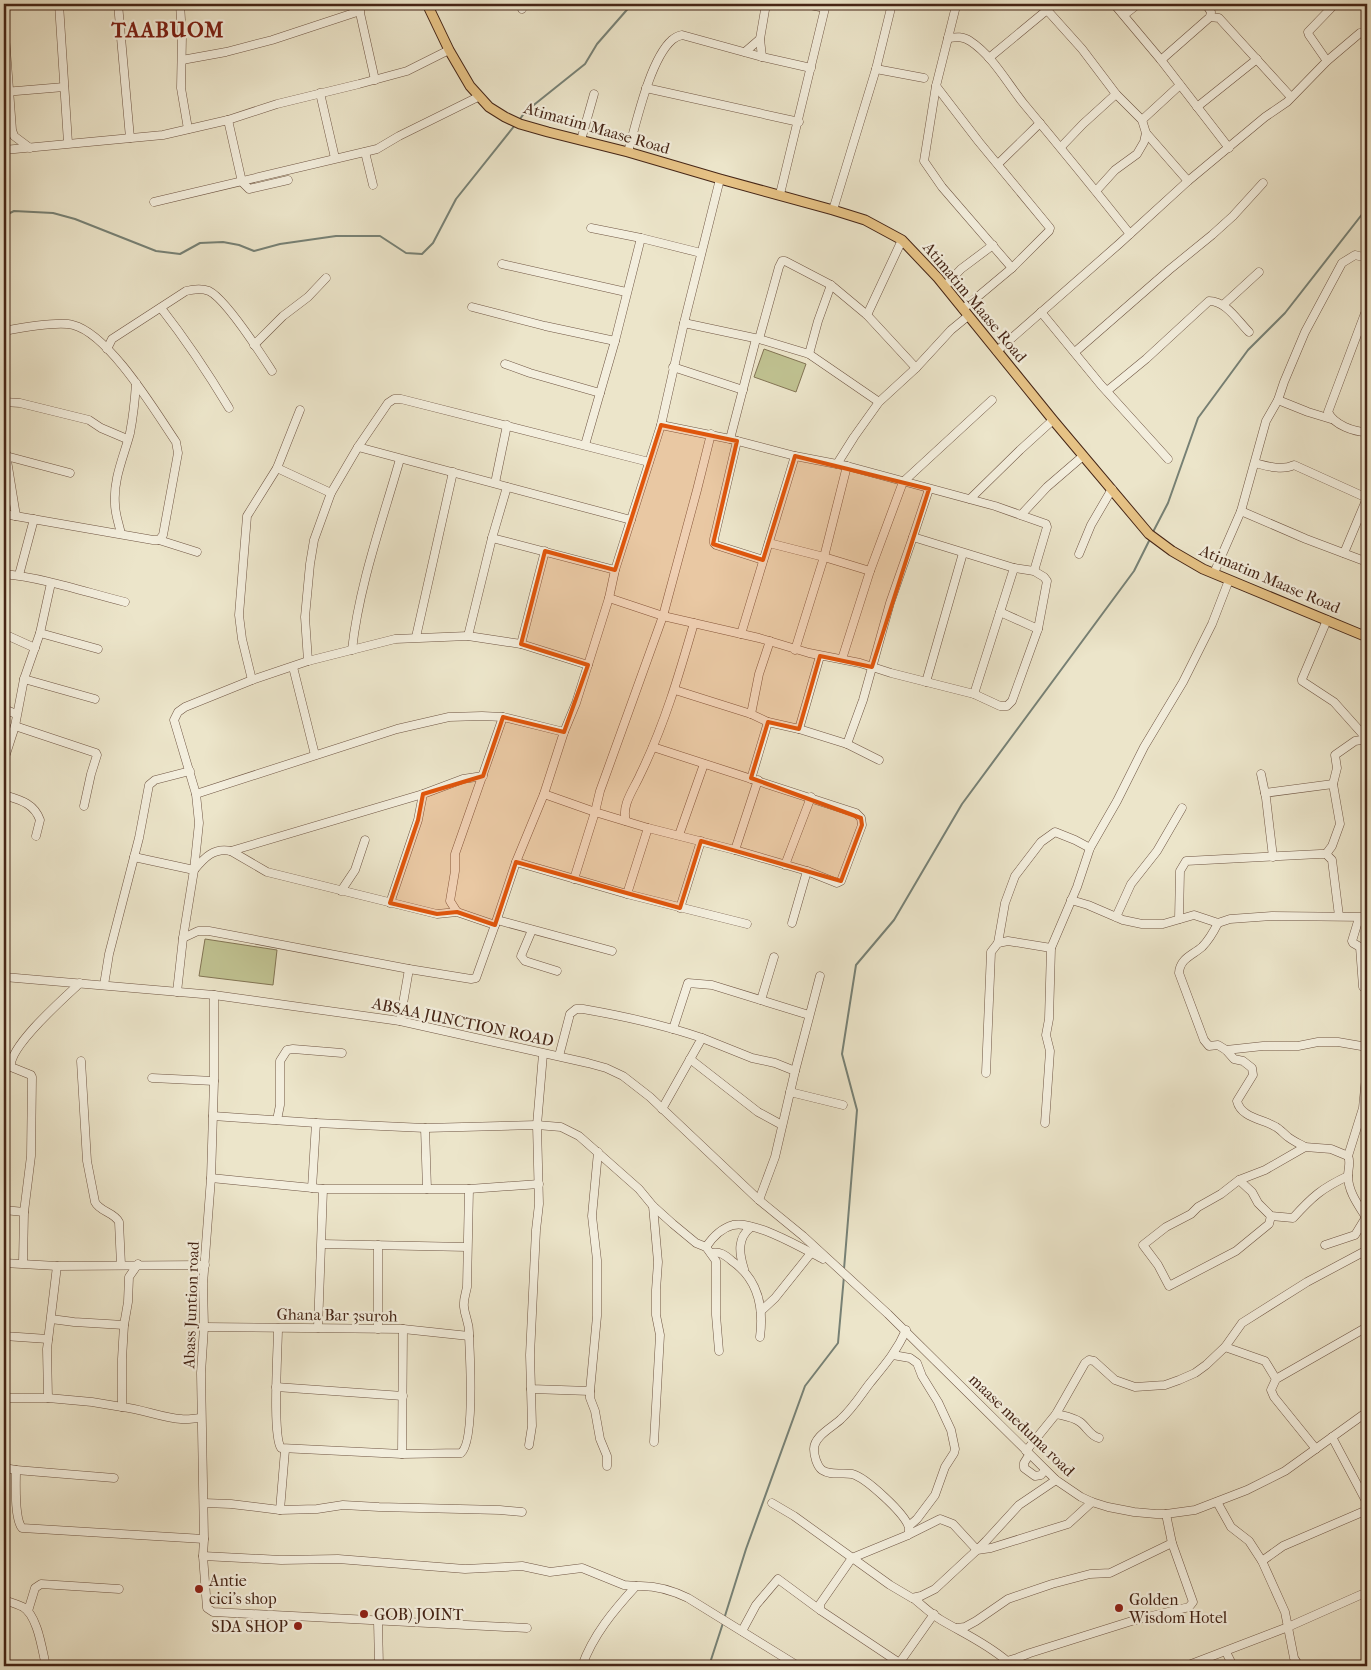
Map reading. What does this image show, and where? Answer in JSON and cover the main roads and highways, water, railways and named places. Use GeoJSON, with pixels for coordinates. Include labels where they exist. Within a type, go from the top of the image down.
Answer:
{"type":"FeatureCollection","features":[{"type":"Feature","properties":{"kind":"main road","name":"Atimatim Maase Road"},"geometry":{"type":"LineString","coordinates":[[427,4],[464,78],[478,97],[505,117],[520,124],[628,152],[833,210],[865,220],[902,240],[945,286],[1053,420],[1149,534],[1187,561],[1367,637]]}},
{"type":"Feature","properties":{"kind":"waterway"},"geometry":{"type":"LineString","coordinates":[[520,119],[525,112],[585,64],[597,44],[632,4]]}},
{"type":"Feature","properties":{"kind":"waterway"},"geometry":{"type":"LineString","coordinates":[[4,216],[14,211],[53,213],[75,219],[156,251],[180,254],[200,243],[223,242],[239,245],[254,251],[280,244],[336,236],[380,236],[406,253],[422,254],[433,243],[456,199],[515,125]]}},
{"type":"Feature","properties":{"kind":"waterway"},"geometry":{"type":"LineString","coordinates":[[1153,532],[1168,503],[1198,418],[1248,350],[1285,313],[1367,208]]}},
{"type":"Feature","properties":{"kind":"waterway"},"geometry":{"type":"LineString","coordinates":[[844,1269],[857,1110],[842,1054],[856,965],[894,920],[962,804],[1134,571],[1149,541]]}},
{"type":"Feature","properties":{"kind":"waterway"},"geometry":{"type":"LineString","coordinates":[[724,1619],[746,1549],[805,1386],[838,1343],[844,1276]]}},
{"type":"Feature","properties":{"kind":"waterway"},"geometry":{"type":"LineString","coordinates":[[709,1666],[723,1623]]}},
{"type":"Feature","properties":{"kind":"place","name":"Antie cici's shop"},"geometry":{"type":"Point","coordinates":[199,1589]}},
{"type":"Feature","properties":{"kind":"place","name":"Golden Wisdom Hotel"},"geometry":{"type":"Point","coordinates":[1119,1608]}},
{"type":"Feature","properties":{"kind":"place","name":"GOB) JOINT"},"geometry":{"type":"Point","coordinates":[364,1614]}},
{"type":"Feature","properties":{"kind":"place","name":"SDA SHOP"},"geometry":{"type":"Point","coordinates":[298,1626]}},
{"type":"Feature","properties":{"kind":"district","name":"TAABUOM"},"geometry":{"type":"Point","coordinates":[168,30]}}]}
